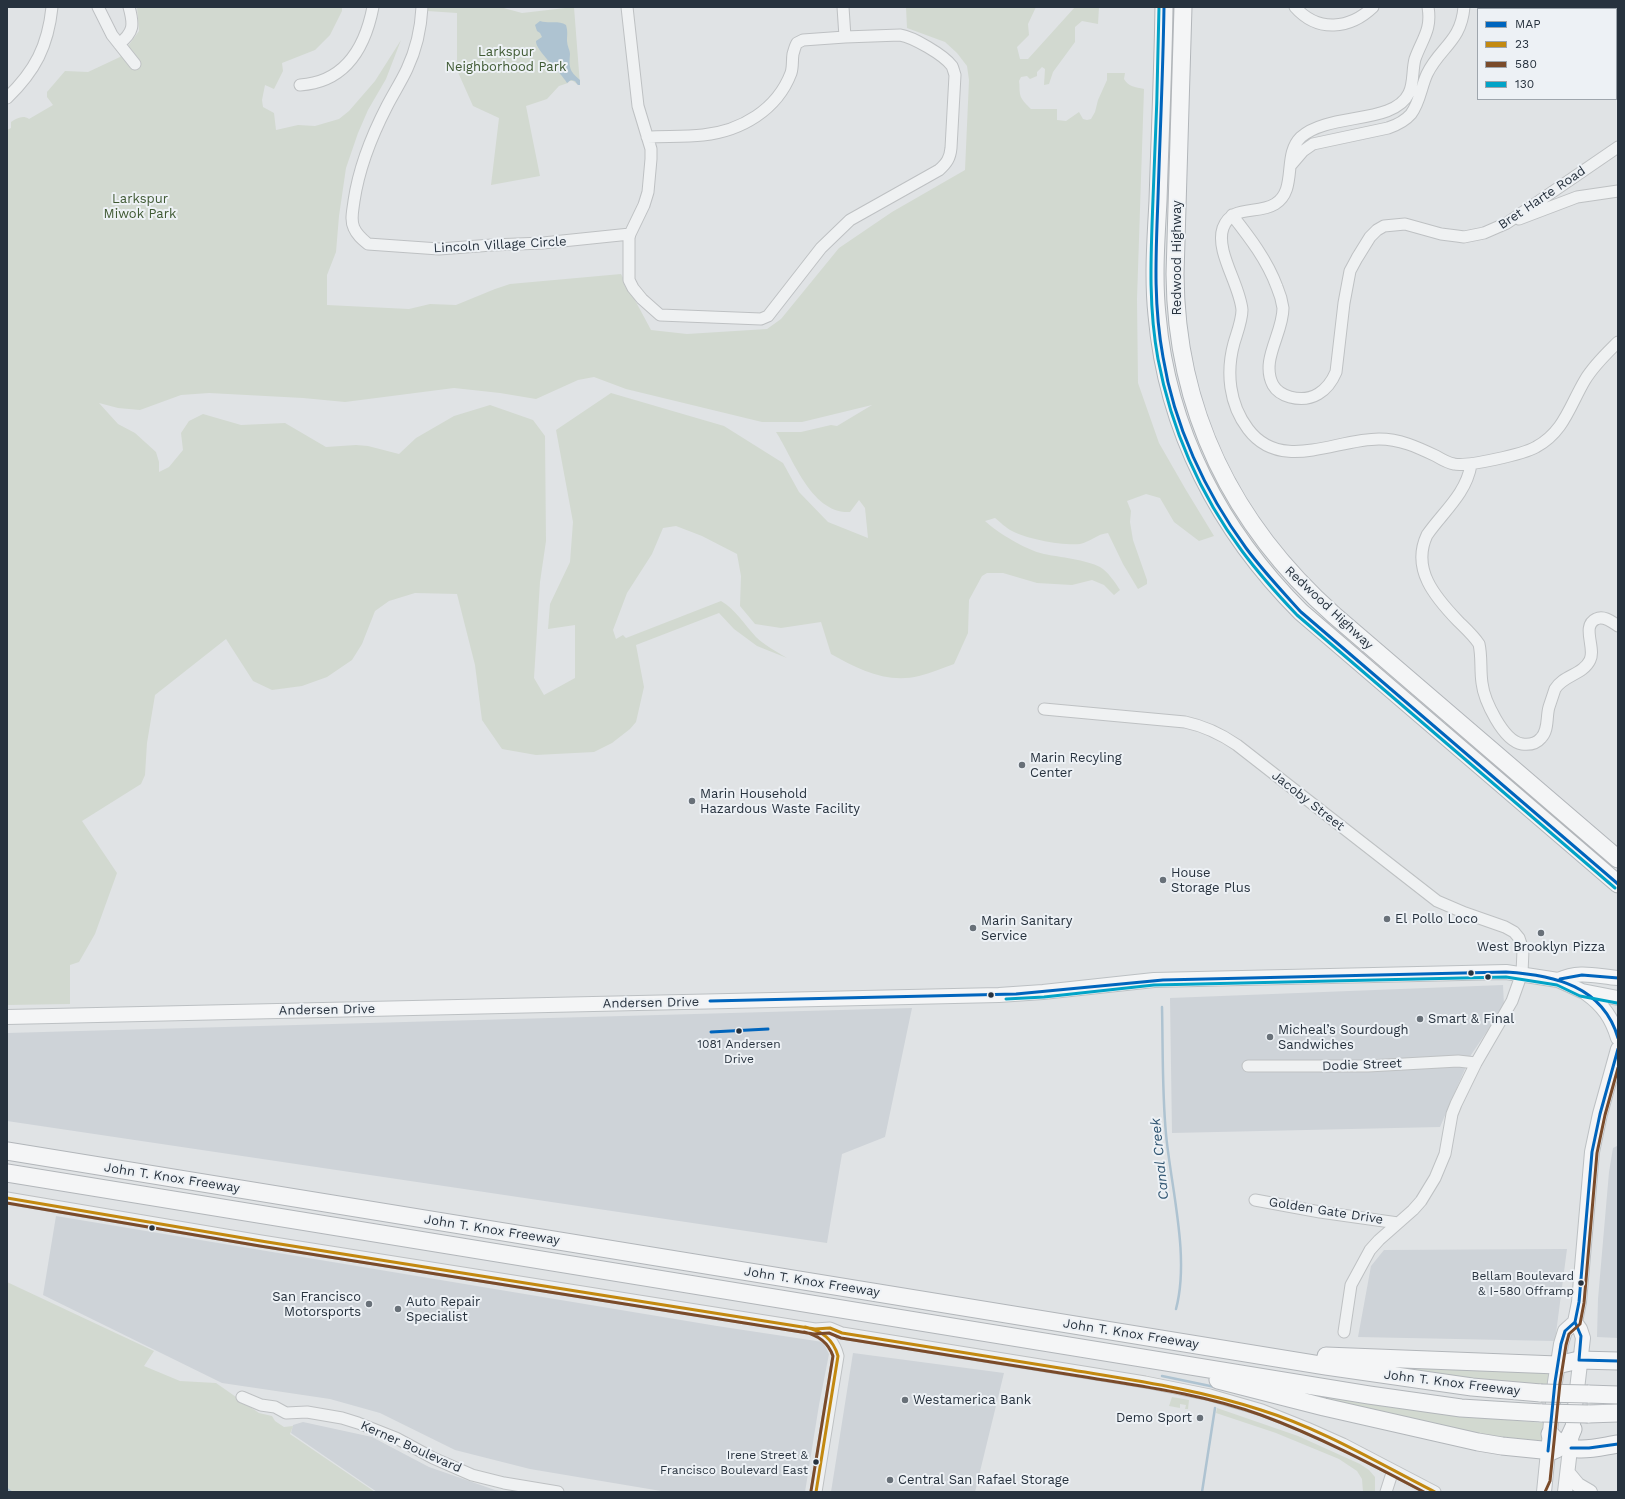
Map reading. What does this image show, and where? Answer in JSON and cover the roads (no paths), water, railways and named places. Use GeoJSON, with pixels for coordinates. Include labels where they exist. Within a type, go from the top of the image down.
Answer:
{"type":"FeatureCollection","features":[{"type":"Feature","properties":{"kind":"highway","name":"Redwood Highway"},"geometry":{"type":"LineString","coordinates":[[1164,7],[1156,271],[1157,315],[1165,370],[1174,406],[1186,442],[1202,476],[1220,510],[1240,541],[1275,585],[1301,612],[1618,884]]}},
{"type":"Feature","properties":{"kind":"highway","name":"Redwood Highway"},"geometry":{"type":"LineString","coordinates":[[1183,7],[1175,274],[1176,311],[1181,348],[1190,390],[1202,425],[1221,470],[1238,502],[1258,533],[1305,589],[1334,616],[1618,859]]}},
{"type":"Feature","properties":{"kind":"highway","name":"John T. Knox Freeway"},"geometry":{"type":"LineString","coordinates":[[7,1151],[1196,1345],[1435,1382],[1490,1389],[1541,1393],[1618,1395]]}},
{"type":"Feature","properties":{"kind":"highway","name":"John T. Knox Freeway"},"geometry":{"type":"LineString","coordinates":[[7,1173],[1114,1353]]}},
{"type":"Feature","properties":{"kind":"highway"},"geometry":{"type":"LineString","coordinates":[[1196,1345],[1351,1357],[1557,1365],[1579,1360],[1618,1361]]}},
{"type":"Feature","properties":{"kind":"highway"},"geometry":{"type":"LineString","coordinates":[[1114,1353],[1406,1401],[1479,1409],[1542,1413],[1618,1413]]}},
{"type":"Feature","properties":{"kind":"highway"},"geometry":{"type":"LineString","coordinates":[[1114,1353],[1336,1410],[1494,1445],[1589,1448],[1618,1444]]}},
{"type":"Feature","properties":{"kind":"highway"},"geometry":{"type":"LineString","coordinates":[[1561,1448],[1573,1429]]}},
{"type":"Feature","properties":{"kind":"highway"},"geometry":{"type":"LineString","coordinates":[[1550,1434],[1561,1448]]}},
{"type":"Feature","properties":{"kind":"main road","name":"Andersen Drive"},"geometry":{"type":"LineString","coordinates":[[7,1017],[999,995],[1043,992],[1154,980],[1478,972],[1522,973],[1558,980],[1582,991],[1618,998]]}},
{"type":"Feature","properties":{"kind":"main road","name":"Andersen Drive"},"geometry":{"type":"LineString","coordinates":[[1558,980],[1567,976],[1581,974],[1618,978]]}},
{"type":"Feature","properties":{"kind":"main road"},"geometry":{"type":"LineString","coordinates":[[1582,991],[1603,1006],[1610,1018],[1618,1038]]}},
{"type":"Feature","properties":{"kind":"main road"},"geometry":{"type":"LineString","coordinates":[[1550,1434],[1557,1365],[1564,1331],[1575,1322],[1581,1283],[1592,1152],[1600,1114],[1618,1049]]}},
{"type":"Feature","properties":{"kind":"main road"},"geometry":{"type":"LineString","coordinates":[[1573,1429],[1579,1360],[1583,1338],[1580,1329],[1575,1322]]}},
{"type":"Feature","properties":{"kind":"main road"},"geometry":{"type":"LineString","coordinates":[[1561,1448],[1568,1473],[1578,1485],[1590,1492]]}},
{"type":"Feature","properties":{"kind":"main road"},"geometry":{"type":"LineString","coordinates":[[1543,1488],[1561,1448]]}},
{"type":"Feature","properties":{"kind":"main road"},"geometry":{"type":"LineString","coordinates":[[1565,1492],[1568,1473]]}},
{"type":"Feature","properties":{"kind":"street"},"geometry":{"type":"LineString","coordinates":[[7,98],[30,73],[39,58],[47,38],[52,7]]}},
{"type":"Feature","properties":{"kind":"street"},"geometry":{"type":"LineString","coordinates":[[98,7],[109,30],[135,64]]}},
{"type":"Feature","properties":{"kind":"street"},"geometry":{"type":"LineString","coordinates":[[119,44],[131,30],[132,22],[129,7]]}},
{"type":"Feature","properties":{"kind":"street"},"geometry":{"type":"LineString","coordinates":[[300,85],[315,84],[327,79],[341,70],[351,60],[366,34],[373,7]]}},
{"type":"Feature","properties":{"kind":"street","name":"Lincoln Village Circle"},"geometry":{"type":"LineString","coordinates":[[422,7],[418,33],[407,69],[387,106],[365,153],[352,217],[353,227],[359,237],[368,244],[439,249],[558,242],[630,234]]}},
{"type":"Feature","properties":{"kind":"street"},"geometry":{"type":"LineString","coordinates":[[627,7],[636,96],[647,136],[651,159],[648,192],[644,205],[629,238],[629,280],[633,288],[642,299],[660,315],[762,319],[768,316],[821,248],[850,220],[939,170],[946,164],[950,157],[951,148],[955,75],[952,66],[947,61],[916,40],[909,37],[900,35],[803,40],[797,43],[793,54],[792,71],[783,89],[773,103],[745,124],[734,129],[703,135],[647,136]]}},
{"type":"Feature","properties":{"kind":"street"},"geometry":{"type":"LineString","coordinates":[[843,7],[845,37]]}},
{"type":"Feature","properties":{"kind":"street"},"geometry":{"type":"LineString","coordinates":[[1295,7],[1304,15],[1316,22],[1336,25],[1356,20],[1374,7]]}},
{"type":"Feature","properties":{"kind":"street"},"geometry":{"type":"LineString","coordinates":[[1291,165],[1303,150],[1313,144],[1382,130],[1398,124],[1411,114],[1418,102],[1415,59],[1428,30],[1428,7]]}},
{"type":"Feature","properties":{"kind":"street"},"geometry":{"type":"LineString","coordinates":[[1464,7],[1462,21],[1455,36],[1406,99],[1393,110],[1326,124],[1309,132],[1298,140],[1294,148],[1285,191],[1277,203],[1267,208],[1242,211],[1232,216],[1224,228],[1222,241],[1224,251],[1239,295],[1242,313],[1232,350],[1229,368],[1229,381],[1240,418],[1248,430],[1265,445],[1284,451],[1309,451],[1378,439],[1401,441],[1453,464],[1471,465],[1526,451],[1535,448],[1545,441],[1561,426],[1585,380],[1595,365],[1618,342]]}},
{"type":"Feature","properties":{"kind":"street","name":"Bret Harte Road"},"geometry":{"type":"LineString","coordinates":[[1232,216],[1264,258],[1281,298],[1283,307],[1282,317],[1269,365],[1270,376],[1274,386],[1284,396],[1302,399],[1310,398],[1325,389],[1332,381],[1336,372],[1344,303],[1350,271],[1360,253],[1377,230],[1384,226],[1405,224],[1441,234],[1464,237],[1484,233],[1507,222],[1618,147]]}},
{"type":"Feature","properties":{"kind":"street"},"geometry":{"type":"LineString","coordinates":[[1507,222],[1577,197],[1618,191]]}},
{"type":"Feature","properties":{"kind":"street"},"geometry":{"type":"LineString","coordinates":[[1471,465],[1470,473],[1460,493],[1427,534],[1423,542],[1421,560],[1423,571],[1432,591],[1479,644],[1482,684],[1486,698],[1498,722],[1514,741],[1521,744],[1533,744],[1540,740],[1546,727],[1549,707],[1556,688],[1563,681],[1586,666],[1590,660],[1592,654],[1589,627],[1593,620],[1599,617],[1608,619],[1618,626]]}},
{"type":"Feature","properties":{"kind":"street","name":"Jacoby Street"},"geometry":{"type":"LineString","coordinates":[[1044,709],[1185,722],[1206,727],[1227,738],[1438,901],[1465,913],[1505,927],[1514,932],[1519,938],[1523,950],[1522,973],[1512,1001],[1476,1063],[1452,1114],[1445,1154],[1435,1178],[1421,1201],[1413,1210],[1370,1250],[1351,1285],[1344,1332]]}},
{"type":"Feature","properties":{"kind":"street","name":"Dodie Street"},"geometry":{"type":"LineString","coordinates":[[1248,1066],[1368,1066],[1458,1061],[1476,1063]]}},
{"type":"Feature","properties":{"kind":"street"},"geometry":{"type":"LineString","coordinates":[[7,1198],[815,1329],[830,1328],[842,1333],[1160,1385],[1210,1395],[1252,1407],[1307,1428],[1343,1444],[1435,1492]]}},
{"type":"Feature","properties":{"kind":"street","name":"Golden Gate Drive"},"geometry":{"type":"LineString","coordinates":[[1255,1200],[1320,1212],[1398,1223]]}},
{"type":"Feature","properties":{"kind":"street"},"geometry":{"type":"LineString","coordinates":[[815,1329],[823,1333],[831,1340],[838,1356],[816,1492]]}},
{"type":"Feature","properties":{"kind":"street"},"geometry":{"type":"LineString","coordinates":[[838,1356],[841,1354],[842,1333]]}},
{"type":"Feature","properties":{"kind":"street","name":"Kerner Boulevard"},"geometry":{"type":"LineString","coordinates":[[242,1397],[261,1405],[275,1407],[286,1413],[307,1412],[358,1423],[396,1438],[437,1460],[466,1473],[499,1482],[558,1492]]}},
{"type":"Feature","properties":{"kind":"street"},"geometry":{"type":"LineString","coordinates":[[1386,1492],[1393,1470]]}},
{"type":"Feature","properties":{"kind":"water"},"geometry":{"type":"Polygon","coordinates":[[[540,21],[566,25],[567,43],[570,52],[570,68],[580,80],[580,85],[571,80],[567,83],[540,50],[536,41],[542,37],[537,31],[535,25],[540,21]]]}},
{"type":"Feature","properties":{"kind":"waterway","name":"Canal Creek"},"geometry":{"type":"LineString","coordinates":[[1162,1007],[1163,1086],[1166,1134],[1180,1245],[1180,1289],[1176,1309]]}},
{"type":"Feature","properties":{"kind":"waterway","name":"Canal Creek"},"geometry":{"type":"LineString","coordinates":[[1162,1376],[1215,1387]]}},
{"type":"Feature","properties":{"kind":"waterway","name":"Canal Creek"},"geometry":{"type":"LineString","coordinates":[[1202,1492],[1215,1408]]}},
{"type":"Feature","properties":{"kind":"waterway"},"geometry":{"type":"LineString","coordinates":[[7,1489],[11,1492]]}},
{"type":"Feature","properties":{"kind":"place","name":"Marin Recyling Center"},"geometry":{"type":"Point","coordinates":[1022,765]}},
{"type":"Feature","properties":{"kind":"place","name":"Marin Household Hazardous Waste Facility"},"geometry":{"type":"Point","coordinates":[692,801]}},
{"type":"Feature","properties":{"kind":"place","name":"House Storage Plus"},"geometry":{"type":"Point","coordinates":[1163,880]}},
{"type":"Feature","properties":{"kind":"place","name":"El Pollo Loco"},"geometry":{"type":"Point","coordinates":[1387,919]}},
{"type":"Feature","properties":{"kind":"place","name":"Marin Sanitary Service"},"geometry":{"type":"Point","coordinates":[973,928]}},
{"type":"Feature","properties":{"kind":"place","name":"West Brooklyn Pizza"},"geometry":{"type":"Point","coordinates":[1541,933]}},
{"type":"Feature","properties":{"kind":"place","name":"Smart & Final"},"geometry":{"type":"Point","coordinates":[1420,1019]}},
{"type":"Feature","properties":{"kind":"place","name":"1081 Andersen Drive"},"geometry":{"type":"Point","coordinates":[739,1031]}},
{"type":"Feature","properties":{"kind":"place","name":"Micheal’s Sourdough Sandwiches"},"geometry":{"type":"Point","coordinates":[1270,1037]}},
{"type":"Feature","properties":{"kind":"place","name":"Bellam Boulevard & I-580 Offramp"},"geometry":{"type":"Point","coordinates":[1581,1283]}},
{"type":"Feature","properties":{"kind":"place","name":"San Francisco Motorsports"},"geometry":{"type":"Point","coordinates":[369,1304]}},
{"type":"Feature","properties":{"kind":"place","name":"Auto Repair Specialist"},"geometry":{"type":"Point","coordinates":[398,1309]}},
{"type":"Feature","properties":{"kind":"place","name":"Westamerica Bank"},"geometry":{"type":"Point","coordinates":[905,1400]}},
{"type":"Feature","properties":{"kind":"place","name":"Demo Sport"},"geometry":{"type":"Point","coordinates":[1200,1418]}},
{"type":"Feature","properties":{"kind":"place","name":"Irene Street & Francisco Boulevard East"},"geometry":{"type":"Point","coordinates":[816,1462]}},
{"type":"Feature","properties":{"kind":"place","name":"Central San Rafael Storage"},"geometry":{"type":"Point","coordinates":[890,1480]}},
{"type":"Feature","properties":{"kind":"park label","name":"Larkspur Neighborhood Park"},"geometry":{"type":"Point","coordinates":[506,60]}},
{"type":"Feature","properties":{"kind":"park label","name":"Larkspur Miwok Park"},"geometry":{"type":"Point","coordinates":[140,206]}}]}
